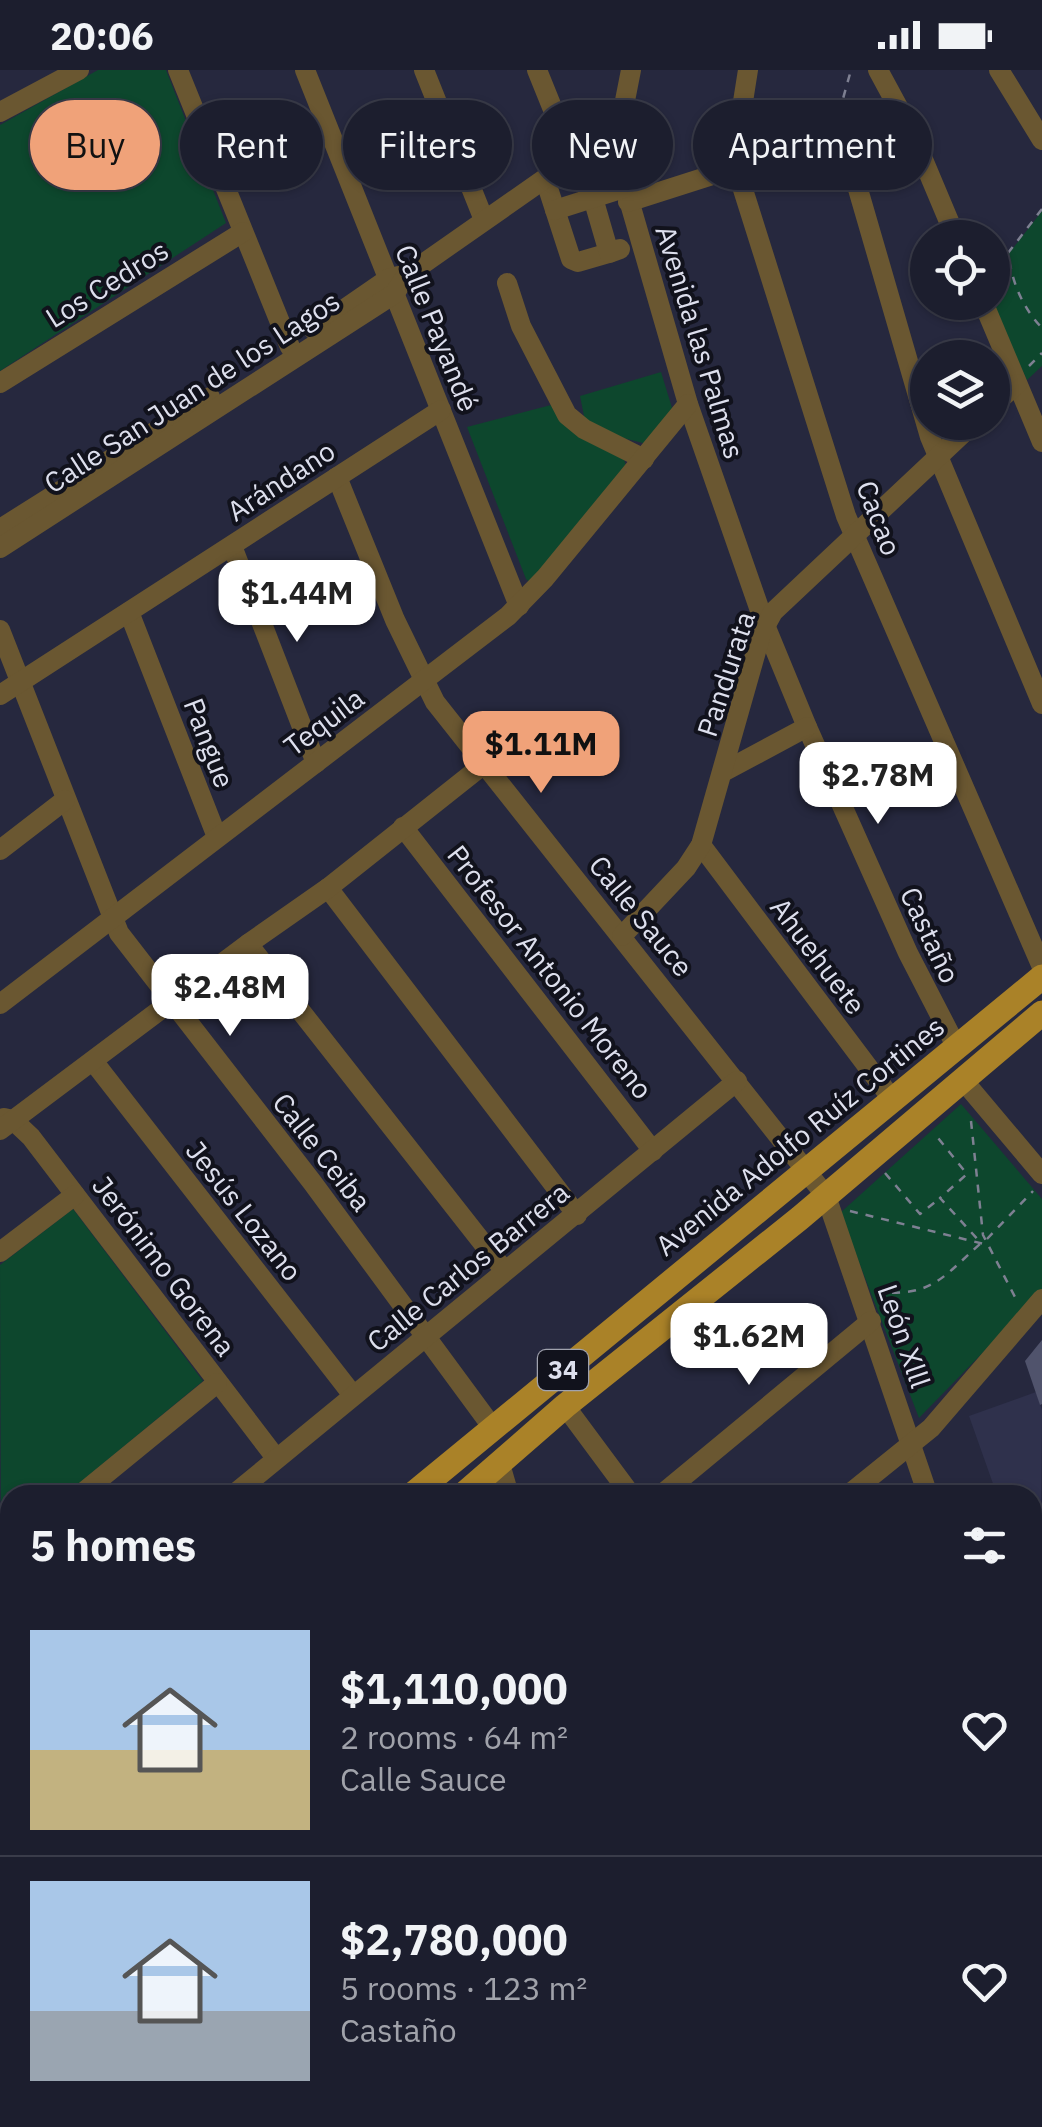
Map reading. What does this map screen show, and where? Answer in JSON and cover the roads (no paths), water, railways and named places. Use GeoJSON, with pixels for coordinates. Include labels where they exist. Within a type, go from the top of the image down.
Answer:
{"type":"FeatureCollection","features":[{"type":"Feature","properties":{"kind":"main road","name":"Avenida Adolfo Ruíz Cortines"},"geometry":{"type":"LineString","coordinates":[[424,1485],[1042,977]]}},
{"type":"Feature","properties":{"kind":"main road","name":"Avenida Adolfo Ruíz Cortines"},"geometry":{"type":"LineString","coordinates":[[475,1485],[565,1406],[835,1203],[962,1078],[1042,1012]]}},
{"type":"Feature","properties":{"kind":"street"},"geometry":{"type":"LineString","coordinates":[[0,112],[79,70]]}},
{"type":"Feature","properties":{"kind":"street"},"geometry":{"type":"LineString","coordinates":[[178,70],[290,348]]}},
{"type":"Feature","properties":{"kind":"street","name":"Calle Payandé"},"geometry":{"type":"LineString","coordinates":[[305,70],[396,283],[441,410],[519,606]]}},
{"type":"Feature","properties":{"kind":"street"},"geometry":{"type":"LineString","coordinates":[[424,70],[484,220]]}},
{"type":"Feature","properties":{"kind":"street"},"geometry":{"type":"LineString","coordinates":[[537,70],[549,100]]}},
{"type":"Feature","properties":{"kind":"street","name":"Avenida las Palmas"},"geometry":{"type":"LineString","coordinates":[[625,100],[631,70]]}},
{"type":"Feature","properties":{"kind":"street","name":"Cacao"},"geometry":{"type":"LineString","coordinates":[[743,100],[748,70]]}},
{"type":"Feature","properties":{"kind":"street"},"geometry":{"type":"LineString","coordinates":[[878,70],[895,100]]}},
{"type":"Feature","properties":{"kind":"street"},"geometry":{"type":"LineString","coordinates":[[1000,70],[1042,140]]}},
{"type":"Feature","properties":{"kind":"street"},"geometry":{"type":"LineString","coordinates":[[555,210],[594,198],[626,195],[693,179]]}},
{"type":"Feature","properties":{"kind":"street"},"geometry":{"type":"LineString","coordinates":[[932,182],[948,220]]}},
{"type":"Feature","properties":{"kind":"street","name":"Calle San Juan de los Lagos"},"geometry":{"type":"LineString","coordinates":[[0,548],[532,188]]}},
{"type":"Feature","properties":{"kind":"street"},"geometry":{"type":"LineString","coordinates":[[549,190],[570,259],[578,262],[640,244]]}},
{"type":"Feature","properties":{"kind":"street","name":"Avenida las Palmas"},"geometry":{"type":"LineString","coordinates":[[625,190],[688,404],[765,624]]}},
{"type":"Feature","properties":{"kind":"street","name":"Cacao"},"geometry":{"type":"LineString","coordinates":[[744,190],[854,538],[1042,967]]}},
{"type":"Feature","properties":{"kind":"street"},"geometry":{"type":"LineString","coordinates":[[859,190],[938,457],[1042,704]]}},
{"type":"Feature","properties":{"kind":"street"},"geometry":{"type":"LineString","coordinates":[[594,198],[610,252]]}},
{"type":"Feature","properties":{"kind":"street","name":"Los Cedros"},"geometry":{"type":"LineString","coordinates":[[0,383],[244,232]]}},
{"type":"Feature","properties":{"kind":"street","name":"Calle San Juan de los Lagos"},"geometry":{"type":"LineString","coordinates":[[0,529],[396,283]]}},
{"type":"Feature","properties":{"kind":"street"},"geometry":{"type":"LineString","coordinates":[[508,283],[521,326],[560,406],[576,424],[644,459]]}},
{"type":"Feature","properties":{"kind":"street"},"geometry":{"type":"LineString","coordinates":[[990,320],[1042,442]]}},
{"type":"Feature","properties":{"kind":"street"},"geometry":{"type":"LineString","coordinates":[[1010,390],[1017,384]]}},
{"type":"Feature","properties":{"kind":"street","name":"Tequila"},"geometry":{"type":"LineString","coordinates":[[0,1004],[519,606],[688,404]]}},
{"type":"Feature","properties":{"kind":"street","name":"Arándano"},"geometry":{"type":"LineString","coordinates":[[0,696],[441,410]]}},
{"type":"Feature","properties":{"kind":"street","name":"Pandurata"},"geometry":{"type":"LineString","coordinates":[[622,936],[686,868],[700,845],[765,624],[782,603],[956,440]]}},
{"type":"Feature","properties":{"kind":"street","name":"Calle Sauce"},"geometry":{"type":"LineString","coordinates":[[337,476],[395,620],[452,726],[807,1169]]}},
{"type":"Feature","properties":{"kind":"street"},"geometry":{"type":"LineString","coordinates":[[232,546],[316,763]]}},
{"type":"Feature","properties":{"kind":"street","name":"Pangue"},"geometry":{"type":"LineString","coordinates":[[129,612],[217,838]]}},
{"type":"Feature","properties":{"kind":"street","name":"Castaño"},"geometry":{"type":"LineString","coordinates":[[765,624],[924,989],[956,1046]]}},
{"type":"Feature","properties":{"kind":"street","name":"Calle Ceiba"},"geometry":{"type":"LineString","coordinates":[[0,630],[111,919],[171,1004],[312,1182],[493,1428]]}},
{"type":"Feature","properties":{"kind":"street"},"geometry":{"type":"LineString","coordinates":[[723,772],[807,726]]}},
{"type":"Feature","properties":{"kind":"street"},"geometry":{"type":"LineString","coordinates":[[4,1123],[328,888],[483,765]]}},
{"type":"Feature","properties":{"kind":"street"},"geometry":{"type":"LineString","coordinates":[[0,850],[65,800]]}},
{"type":"Feature","properties":{"kind":"street","name":"Profesor Antonio Moreno"},"geometry":{"type":"LineString","coordinates":[[403,827],[653,1151]]}},
{"type":"Feature","properties":{"kind":"street","name":"Ahuehuete"},"geometry":{"type":"LineString","coordinates":[[700,845],[892,1099]]}},
{"type":"Feature","properties":{"kind":"street"},"geometry":{"type":"LineString","coordinates":[[328,888],[577,1214]]}},
{"type":"Feature","properties":{"kind":"street"},"geometry":{"type":"LineString","coordinates":[[248,944],[504,1270]]}},
{"type":"Feature","properties":{"kind":"street","name":"Jesús Lozano"},"geometry":{"type":"LineString","coordinates":[[93,1061],[352,1394]]}},
{"type":"Feature","properties":{"kind":"street"},"geometry":{"type":"LineString","coordinates":[[962,1078],[1038,1182]]}},
{"type":"Feature","properties":{"kind":"street","name":"Calle Carlos Barrera"},"geometry":{"type":"LineString","coordinates":[[245,1485],[737,1081]]}},
{"type":"Feature","properties":{"kind":"street","name":"Jerónimo Gorena"},"geometry":{"type":"LineString","coordinates":[[4,1123],[31,1137],[276,1458]]}},
{"type":"Feature","properties":{"kind":"street","name":"León Xlll"},"geometry":{"type":"LineString","coordinates":[[807,1169],[835,1203],[925,1485]]}},
{"type":"Feature","properties":{"kind":"street"},"geometry":{"type":"LineString","coordinates":[[0,1252],[75,1195]]}},
{"type":"Feature","properties":{"kind":"street"},"geometry":{"type":"LineString","coordinates":[[860,1485],[942,1417],[1042,1299]]}},
{"type":"Feature","properties":{"kind":"street"},"geometry":{"type":"LineString","coordinates":[[673,1485],[871,1321]]}},
{"type":"Feature","properties":{"kind":"street"},"geometry":{"type":"LineString","coordinates":[[92,1485],[218,1383]]}},
{"type":"Feature","properties":{"kind":"street"},"geometry":{"type":"LineString","coordinates":[[565,1406],[624,1485]]}},
{"type":"Feature","properties":{"kind":"street"},"geometry":{"type":"LineString","coordinates":[[500,1464],[506,1485]]}}]}
